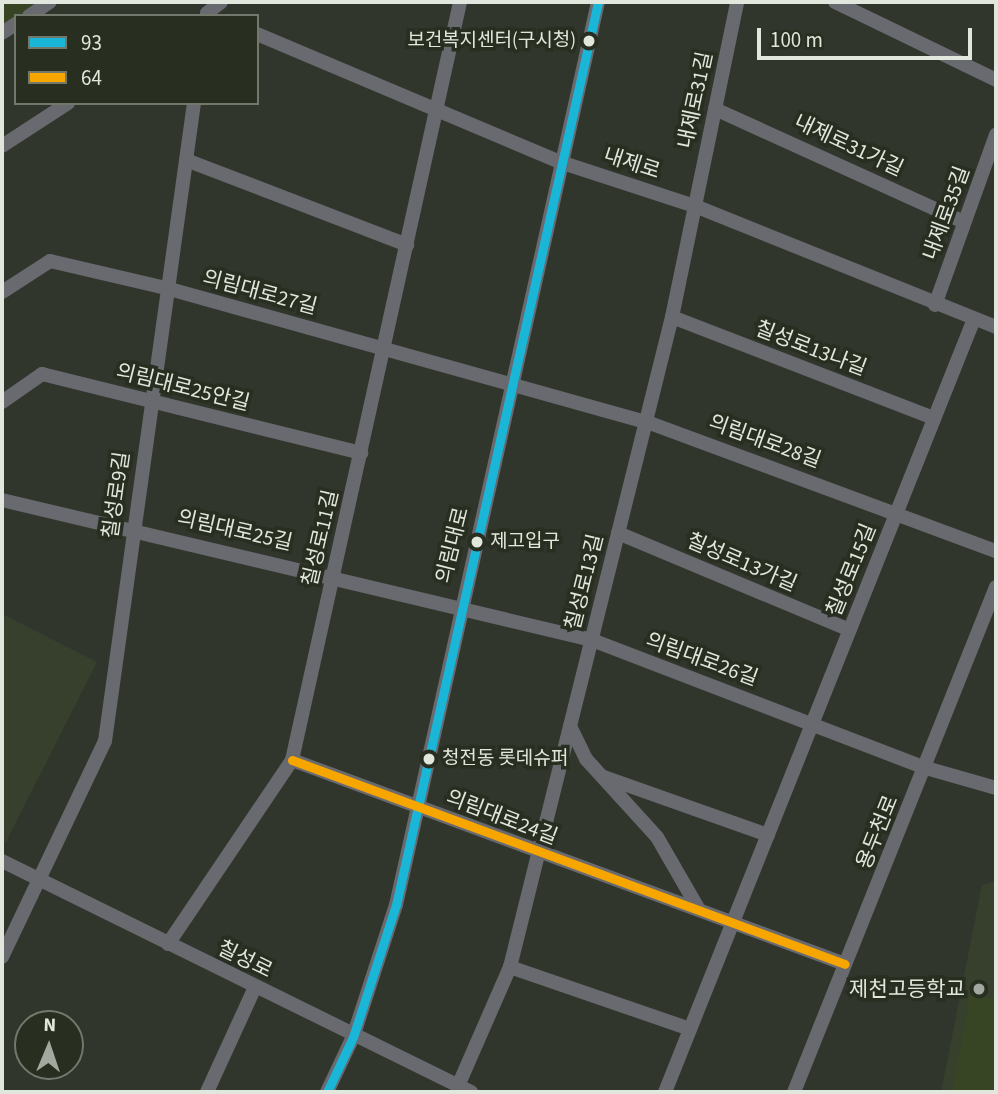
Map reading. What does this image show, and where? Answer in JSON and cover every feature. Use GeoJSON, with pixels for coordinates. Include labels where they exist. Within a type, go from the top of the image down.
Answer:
{"type":"FeatureCollection","features":[{"type":"Feature","properties":{"kind":"street"},"geometry":{"type":"LineString","coordinates":[[32,14],[50,2]]}},
{"type":"Feature","properties":{"kind":"street"},"geometry":{"type":"LineString","coordinates":[[206,12],[222,2]]}},
{"type":"Feature","properties":{"kind":"street","name":"칠성로11길"},"geometry":{"type":"LineString","coordinates":[[168,944],[292,760],[460,2]]}},
{"type":"Feature","properties":{"kind":"street","name":"의림대로"},"geometry":{"type":"LineString","coordinates":[[327,1092],[353,1037],[396,905],[458,605],[515,381],[560,162],[598,2]]}},
{"type":"Feature","properties":{"kind":"street","name":"내제로31길"},"geometry":{"type":"LineString","coordinates":[[695,206],[737,2]]}},
{"type":"Feature","properties":{"kind":"street"},"geometry":{"type":"LineString","coordinates":[[835,2],[996,80]]}},
{"type":"Feature","properties":{"kind":"street","name":"내제로"},"geometry":{"type":"LineString","coordinates":[[259,34],[560,162],[695,206],[935,305],[996,327]]}},
{"type":"Feature","properties":{"kind":"street"},"geometry":{"type":"LineString","coordinates":[[2,146],[65,105]]}},
{"type":"Feature","properties":{"kind":"street","name":"칠성로9길"},"geometry":{"type":"LineString","coordinates":[[2,957],[105,741],[132,529],[194,105]]}},
{"type":"Feature","properties":{"kind":"street","name":"내제로31가길"},"geometry":{"type":"LineString","coordinates":[[715,109],[964,222]]}},
{"type":"Feature","properties":{"kind":"street","name":"내제로35길"},"geometry":{"type":"LineString","coordinates":[[935,305],[996,135]]}},
{"type":"Feature","properties":{"kind":"street"},"geometry":{"type":"LineString","coordinates":[[186,160],[407,245]]}},
{"type":"Feature","properties":{"kind":"street","name":"칠성로13길"},"geometry":{"type":"LineString","coordinates":[[464,1089],[510,967],[647,422],[695,206]]}},
{"type":"Feature","properties":{"kind":"street","name":"의림대로27길"},"geometry":{"type":"LineString","coordinates":[[2,292],[50,261],[166,288],[515,381]]}},
{"type":"Feature","properties":{"kind":"street","name":"칠성로13나길"},"geometry":{"type":"LineString","coordinates":[[672,317],[934,418]]}},
{"type":"Feature","properties":{"kind":"street","name":"칠성로15길"},"geometry":{"type":"LineString","coordinates":[[665,1092],[974,319]]}},
{"type":"Feature","properties":{"kind":"street","name":"의림대로25안길"},"geometry":{"type":"LineString","coordinates":[[2,402],[42,374],[361,453]]}},
{"type":"Feature","properties":{"kind":"street","name":"의림대로28길"},"geometry":{"type":"LineString","coordinates":[[515,381],[647,422],[996,551]]}},
{"type":"Feature","properties":{"kind":"street","name":"의림대로25길"},"geometry":{"type":"LineString","coordinates":[[2,500],[334,574],[458,605]]}},
{"type":"Feature","properties":{"kind":"street","name":"칠성로13가길"},"geometry":{"type":"LineString","coordinates":[[618,533],[850,630]]}},
{"type":"Feature","properties":{"kind":"street","name":"용두천로"},"geometry":{"type":"LineString","coordinates":[[794,1092],[926,768],[996,587]]}},
{"type":"Feature","properties":{"kind":"street","name":"의림대로26길"},"geometry":{"type":"LineString","coordinates":[[458,605],[592,640],[926,768],[996,788]]}},
{"type":"Feature","properties":{"kind":"street"},"geometry":{"type":"LineString","coordinates":[[570,726],[603,777],[657,837],[698,908]]}},
{"type":"Feature","properties":{"kind":"street","name":"의림대로24길"},"geometry":{"type":"LineString","coordinates":[[292,760],[539,854],[698,908],[845,964]]}},
{"type":"Feature","properties":{"kind":"street"},"geometry":{"type":"LineString","coordinates":[[603,777],[768,835]]}},
{"type":"Feature","properties":{"kind":"street","name":"칠성로"},"geometry":{"type":"LineString","coordinates":[[2,861],[353,1037],[464,1089]]}},
{"type":"Feature","properties":{"kind":"street"},"geometry":{"type":"LineString","coordinates":[[510,967],[690,1029]]}},
{"type":"Feature","properties":{"kind":"street"},"geometry":{"type":"LineString","coordinates":[[207,1092],[255,987]]}},
{"type":"Feature","properties":{"kind":"shaded area"},"geometry":{"type":"Polygon","coordinates":[[[2,2],[47,2],[28,14],[14,14],[14,23],[2,30],[2,2]]]}},
{"type":"Feature","properties":{"kind":"shaded area"},"geometry":{"type":"Polygon","coordinates":[[[2,614],[97,662],[6,842],[2,840],[2,614]]]}},
{"type":"Feature","properties":{"kind":"shaded area","name":"제천고등학교"},"geometry":{"type":"Polygon","coordinates":[[[996,881],[996,1092],[941,1092],[982,885],[996,881]]]}},
{"type":"Feature","properties":{"kind":"shaded area"},"geometry":{"type":"Polygon","coordinates":[[[970,996],[996,998],[996,1092],[952,1092],[970,996]]]}},
{"type":"Feature","properties":{"kind":"transit line","name":"93"},"geometry":{"type":"LineString","coordinates":[[327,1092],[353,1037],[396,905],[598,2]]}},
{"type":"Feature","properties":{"kind":"transit line","name":"64"},"geometry":{"type":"LineString","coordinates":[[292,760],[845,964]]}},
{"type":"Feature","properties":{"kind":"place","name":"보건복지센터(구시청)"},"geometry":{"type":"Point","coordinates":[589,41]}},
{"type":"Feature","properties":{"kind":"place","name":"제고입구"},"geometry":{"type":"Point","coordinates":[477,542]}},
{"type":"Feature","properties":{"kind":"place","name":"청전동 롯데슈퍼"},"geometry":{"type":"Point","coordinates":[429,759]}},
{"type":"Feature","properties":{"kind":"place","name":"제천고등학교"},"geometry":{"type":"Point","coordinates":[979,989]}}]}
